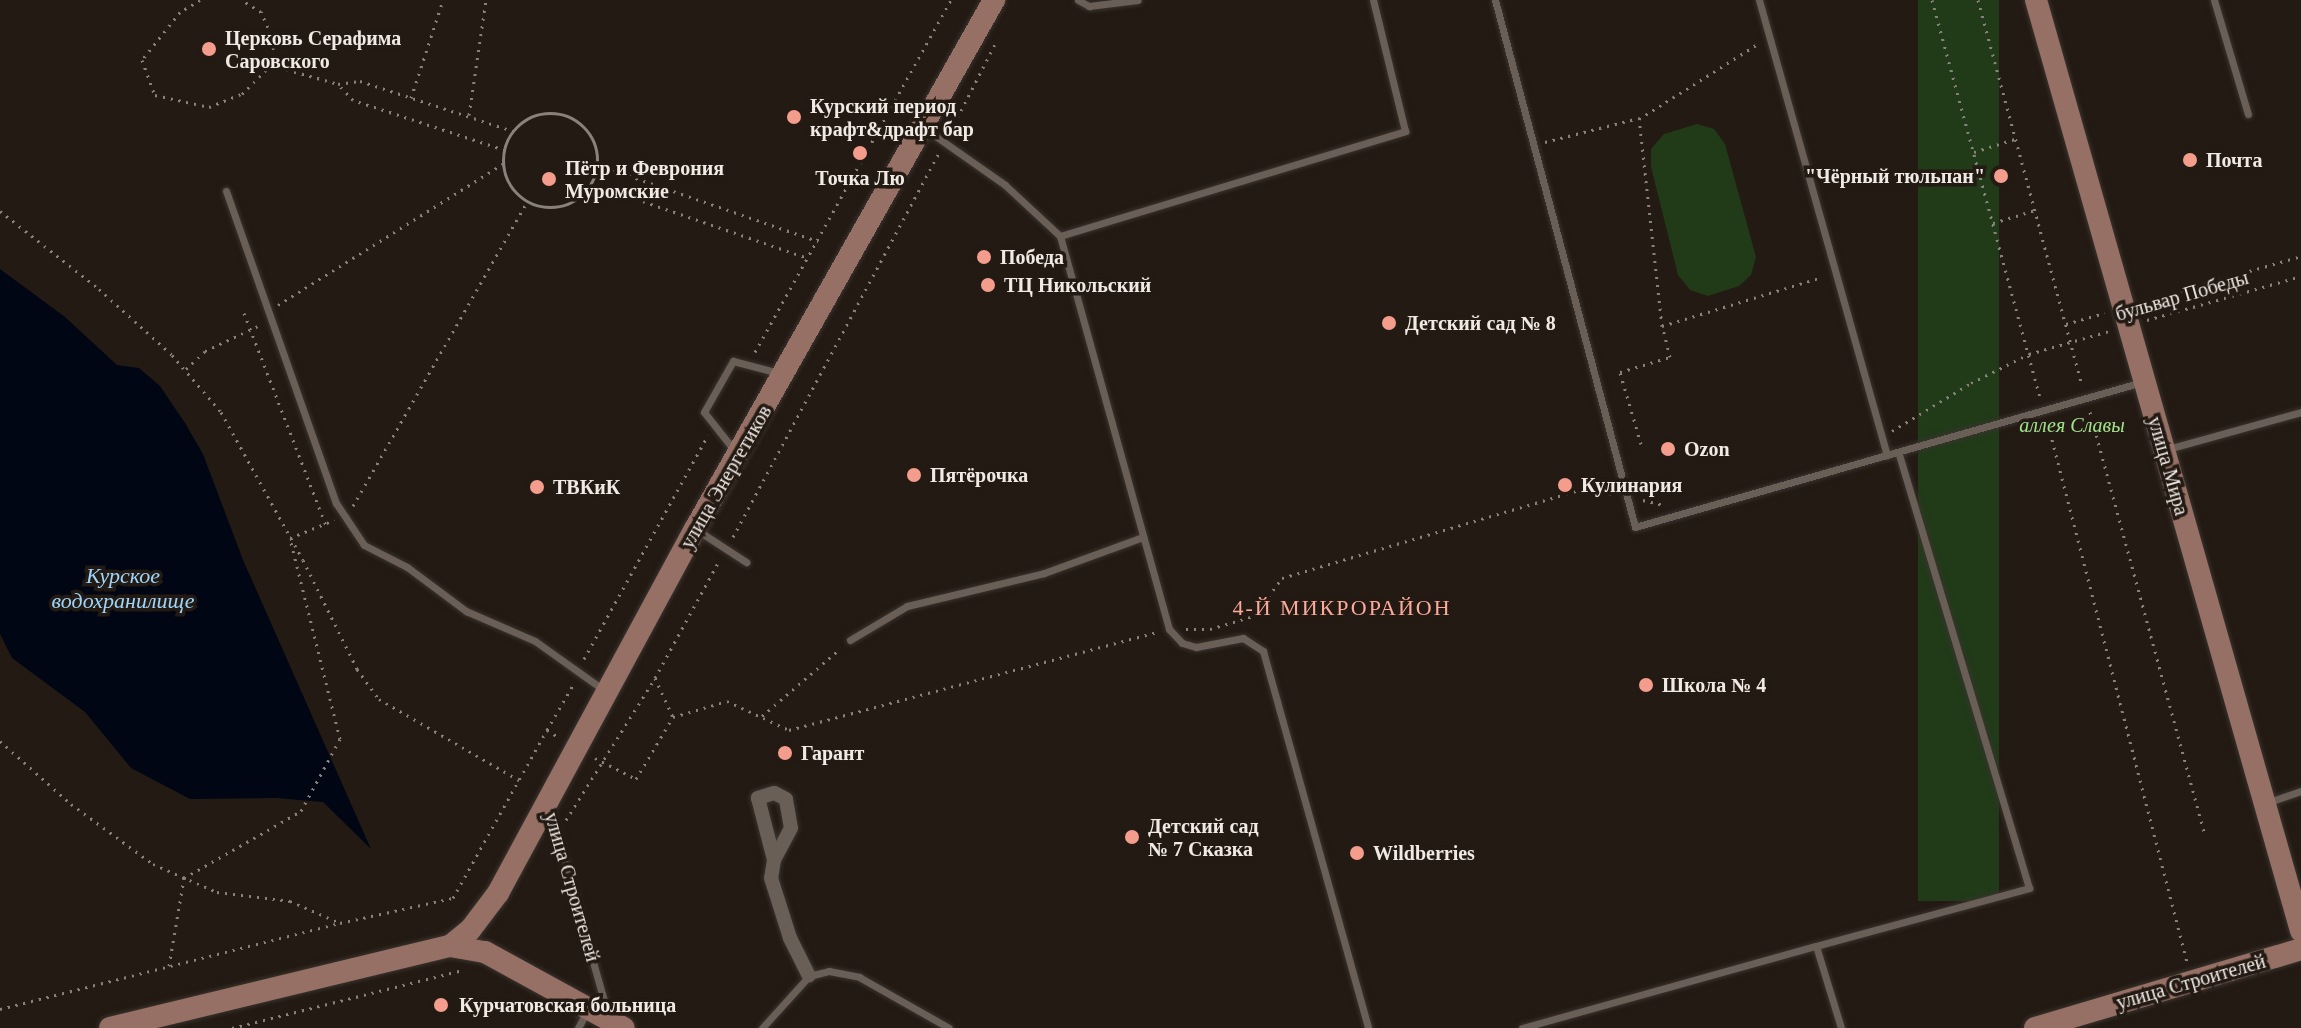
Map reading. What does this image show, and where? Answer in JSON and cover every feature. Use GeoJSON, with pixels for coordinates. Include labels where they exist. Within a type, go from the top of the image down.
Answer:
{"type":"FeatureCollection","features":[{"type":"Feature","properties":{"kind":"main road","name":"улица Энергетиков"},"geometry":{"type":"LineString","coordinates":[[450,946],[470,930],[498,893],[695,529],[994,0]]}},
{"type":"Feature","properties":{"kind":"main road","name":"улица Мира"},"geometry":{"type":"LineString","coordinates":[[2036,0],[2301,931]]}},
{"type":"Feature","properties":{"kind":"main road","name":"улица Строителей"},"geometry":{"type":"LineString","coordinates":[[450,946],[485,952],[583,1018],[617,1024]]}},
{"type":"Feature","properties":{"kind":"main road"},"geometry":{"type":"LineString","coordinates":[[110,1028],[450,946]]}},
{"type":"Feature","properties":{"kind":"main road","name":"улица Строителей"},"geometry":{"type":"LineString","coordinates":[[2035,1028],[2301,949]]}},
{"type":"Feature","properties":{"kind":"street"},"geometry":{"type":"LineString","coordinates":[[774,860],[771,878],[790,938],[809,976]]}},
{"type":"Feature","properties":{"kind":"lane"},"geometry":{"type":"LineString","coordinates":[[1078,0],[1089,6],[1138,0]]}},
{"type":"Feature","properties":{"kind":"lane"},"geometry":{"type":"LineString","coordinates":[[1060,236],[1405,131],[1373,0]]}},
{"type":"Feature","properties":{"kind":"lane"},"geometry":{"type":"LineString","coordinates":[[1495,0],[1635,527],[2144,382]]}},
{"type":"Feature","properties":{"kind":"lane"},"geometry":{"type":"LineString","coordinates":[[1759,0],[1887,455]]}},
{"type":"Feature","properties":{"kind":"lane"},"geometry":{"type":"LineString","coordinates":[[2214,0],[2248,114]]}},
{"type":"Feature","properties":{"kind":"lane"},"geometry":{"type":"LineString","coordinates":[[922,127],[945,140],[1005,185],[1060,236],[1169,629],[1182,643],[1196,647],[1243,638],[1263,651],[1368,1028]]}},
{"type":"Feature","properties":{"kind":"lane"},"geometry":{"type":"LineString","coordinates":[[226,191],[267,312],[343,514],[364,545],[407,567],[466,611],[535,641],[607,692]]}},
{"type":"Feature","properties":{"kind":"lane"},"geometry":{"type":"LineString","coordinates":[[738,455],[704,412],[733,361],[785,374]]}},
{"type":"Feature","properties":{"kind":"lane"},"geometry":{"type":"LineString","coordinates":[[2163,450],[2301,412]]}},
{"type":"Feature","properties":{"kind":"lane"},"geometry":{"type":"LineString","coordinates":[[1522,1028],[2029,888],[1898,452]]}},
{"type":"Feature","properties":{"kind":"lane"},"geometry":{"type":"LineString","coordinates":[[695,529],[746,562]]}},
{"type":"Feature","properties":{"kind":"lane"},"geometry":{"type":"LineString","coordinates":[[850,640],[907,606],[1044,573],[1143,537]]}},
{"type":"Feature","properties":{"kind":"lane"},"geometry":{"type":"LineString","coordinates":[[2263,804],[2301,791]]}},
{"type":"Feature","properties":{"kind":"lane","name":"улица Строителей"},"geometry":{"type":"LineString","coordinates":[[547,800],[617,1024]]}},
{"type":"Feature","properties":{"kind":"lane"},"geometry":{"type":"LineString","coordinates":[[1816,946],[1841,1028]]}},
{"type":"Feature","properties":{"kind":"lane"},"geometry":{"type":"LineString","coordinates":[[762,1028],[809,976],[829,971],[859,977],[949,1028]]}},
{"type":"Feature","properties":{"kind":"path"},"geometry":{"type":"LineString","coordinates":[[200,0],[180,12],[142,60],[155,95],[209,107],[242,94],[271,65],[274,42],[261,12],[242,0]]}},
{"type":"Feature","properties":{"kind":"path"},"geometry":{"type":"LineString","coordinates":[[411,98],[443,0]]}},
{"type":"Feature","properties":{"kind":"path"},"geometry":{"type":"LineString","coordinates":[[469,117],[486,0]]}},
{"type":"Feature","properties":{"kind":"path"},"geometry":{"type":"LineString","coordinates":[[748,365],[951,0]]}},
{"type":"Feature","properties":{"kind":"path"},"geometry":{"type":"LineString","coordinates":[[1932,0],[2044,410],[2192,982]]}},
{"type":"Feature","properties":{"kind":"path"},"geometry":{"type":"LineString","coordinates":[[1978,0],[2205,836]]}},
{"type":"Feature","properties":{"kind":"path"},"geometry":{"type":"LineString","coordinates":[[1533,145],[1642,117],[1769,36]]}},
{"type":"Feature","properties":{"kind":"path"},"geometry":{"type":"LineString","coordinates":[[731,540],[996,42]]}},
{"type":"Feature","properties":{"kind":"path"},"geometry":{"type":"LineString","coordinates":[[271,65],[338,84],[360,81],[513,131]]}},
{"type":"Feature","properties":{"kind":"path"},"geometry":{"type":"LineString","coordinates":[[338,84],[353,100],[505,150]]}},
{"type":"Feature","properties":{"kind":"path"},"geometry":{"type":"LineString","coordinates":[[549,113],[573,118],[590,135],[597,165],[590,183],[575,199],[564,204],[539,205],[528,201],[510,184],[504,163],[505,150],[513,131],[537,115],[549,113]]}},
{"type":"Feature","properties":{"kind":"path"},"geometry":{"type":"LineString","coordinates":[[1641,444],[1620,372],[1670,357],[1662,326],[1639,119],[1642,117]]}},
{"type":"Feature","properties":{"kind":"path"},"geometry":{"type":"LineString","coordinates":[[1974,152],[2015,139]]}},
{"type":"Feature","properties":{"kind":"path"},"geometry":{"type":"LineString","coordinates":[[186,369],[205,351],[264,323],[267,312],[504,163]]}},
{"type":"Feature","properties":{"kind":"path"},"geometry":{"type":"LineString","coordinates":[[597,165],[818,241]]}},
{"type":"Feature","properties":{"kind":"path"},"geometry":{"type":"LineString","coordinates":[[590,183],[808,258]]}},
{"type":"Feature","properties":{"kind":"path"},"geometry":{"type":"LineString","coordinates":[[343,514],[354,505],[528,201]]}},
{"type":"Feature","properties":{"kind":"path"},"geometry":{"type":"LineString","coordinates":[[1993,223],[2035,210]]}},
{"type":"Feature","properties":{"kind":"path"},"geometry":{"type":"LineString","coordinates":[[0,211],[99,289],[186,369],[221,412],[357,669],[379,699],[519,780]]}},
{"type":"Feature","properties":{"kind":"path"},"geometry":{"type":"LineString","coordinates":[[2066,324],[2125,316],[2301,256]]}},
{"type":"Feature","properties":{"kind":"path"},"geometry":{"type":"LineString","coordinates":[[1662,326],[1835,272]]}},
{"type":"Feature","properties":{"kind":"path","name":"бульвар Победы"},"geometry":{"type":"LineString","coordinates":[[1882,437],[1971,383],[2029,354],[2071,342],[2125,316],[2301,276]]}},
{"type":"Feature","properties":{"kind":"path"},"geometry":{"type":"LineString","coordinates":[[244,313],[326,525],[290,538]]}},
{"type":"Feature","properties":{"kind":"path"},"geometry":{"type":"LineString","coordinates":[[0,1009],[340,923],[453,898],[580,673],[586,650],[714,425]]}},
{"type":"Feature","properties":{"kind":"path"},"geometry":{"type":"LineString","coordinates":[[547,730],[636,779],[673,717],[727,701],[789,730],[1169,629],[1210,629],[1254,616],[1282,578],[1586,488],[1672,507]]}},
{"type":"Feature","properties":{"kind":"path"},"geometry":{"type":"LineString","coordinates":[[184,878],[301,811],[340,739],[290,538]]}},
{"type":"Feature","properties":{"kind":"path"},"geometry":{"type":"LineString","coordinates":[[601,761],[655,678],[724,554]]}},
{"type":"Feature","properties":{"kind":"path"},"geometry":{"type":"LineString","coordinates":[[761,717],[850,640]]}},
{"type":"Feature","properties":{"kind":"path"},"geometry":{"type":"LineString","coordinates":[[655,678],[673,717]]}},
{"type":"Feature","properties":{"kind":"path"},"geometry":{"type":"LineString","coordinates":[[0,741],[71,804],[153,864],[217,892],[290,901],[340,923]]}},
{"type":"Feature","properties":{"kind":"path"},"geometry":{"type":"LineString","coordinates":[[169,966],[184,878]]}},
{"type":"Feature","properties":{"kind":"green space"},"geometry":{"type":"Polygon","coordinates":[[[1918,0],[1999,0],[1999,901],[1918,901],[1918,0]]]}},
{"type":"Feature","properties":{"kind":"green space"},"geometry":{"type":"Polygon","coordinates":[[[1697,124],[1714,129],[1725,144],[1756,257],[1751,275],[1739,286],[1708,296],[1690,290],[1678,275],[1651,167],[1651,149],[1664,134],[1697,124]]]}},
{"type":"Feature","properties":{"kind":"water","name":"Курское водохранилище"},"geometry":{"type":"Polygon","coordinates":[[[0,269],[65,317],[117,365],[139,368],[160,386],[185,423],[203,454],[243,560],[371,849],[323,802],[276,798],[190,799],[131,768],[85,712],[12,658],[0,634],[0,269]]]}},
{"type":"Feature","properties":{"kind":"place","name":"Церковь Серафима Саровского"},"geometry":{"type":"Point","coordinates":[209,49]}},
{"type":"Feature","properties":{"kind":"place","name":"Курский период крафт&драфт бар"},"geometry":{"type":"Point","coordinates":[794,117]}},
{"type":"Feature","properties":{"kind":"place","name":"Точка Лю"},"geometry":{"type":"Point","coordinates":[860,153]}},
{"type":"Feature","properties":{"kind":"place","name":"Почта"},"geometry":{"type":"Point","coordinates":[2190,160]}},
{"type":"Feature","properties":{"kind":"place","name":"\"Чёрный тюльпан\""},"geometry":{"type":"Point","coordinates":[2001,176]}},
{"type":"Feature","properties":{"kind":"place","name":"Пётр и Феврония Муромские"},"geometry":{"type":"Point","coordinates":[549,179]}},
{"type":"Feature","properties":{"kind":"place","name":"Победа"},"geometry":{"type":"Point","coordinates":[984,257]}},
{"type":"Feature","properties":{"kind":"place","name":"ТЦ Никольский"},"geometry":{"type":"Point","coordinates":[988,285]}},
{"type":"Feature","properties":{"kind":"place","name":"Детский сад № 8"},"geometry":{"type":"Point","coordinates":[1389,323]}},
{"type":"Feature","properties":{"kind":"place","name":"Ozon"},"geometry":{"type":"Point","coordinates":[1668,449]}},
{"type":"Feature","properties":{"kind":"place","name":"Пятёрочка"},"geometry":{"type":"Point","coordinates":[914,475]}},
{"type":"Feature","properties":{"kind":"place","name":"Кулинария"},"geometry":{"type":"Point","coordinates":[1565,485]}},
{"type":"Feature","properties":{"kind":"place","name":"ТВКиК"},"geometry":{"type":"Point","coordinates":[537,487]}},
{"type":"Feature","properties":{"kind":"place","name":"Школа № 4"},"geometry":{"type":"Point","coordinates":[1646,685]}},
{"type":"Feature","properties":{"kind":"place","name":"Гарант"},"geometry":{"type":"Point","coordinates":[785,753]}},
{"type":"Feature","properties":{"kind":"place","name":"Детский сад № 7 Сказка"},"geometry":{"type":"Point","coordinates":[1132,837]}},
{"type":"Feature","properties":{"kind":"place","name":"Wildberries"},"geometry":{"type":"Point","coordinates":[1357,853]}},
{"type":"Feature","properties":{"kind":"place","name":"Курчатовская больница"},"geometry":{"type":"Point","coordinates":[441,1005]}},
{"type":"Feature","properties":{"kind":"district","name":"4-Й МИКРОРАЙОН"},"geometry":{"type":"Point","coordinates":[1342,608]}},
{"type":"Feature","properties":{"kind":"park label","name":"аллея Славы"},"geometry":{"type":"Point","coordinates":[2072,425]}}]}
